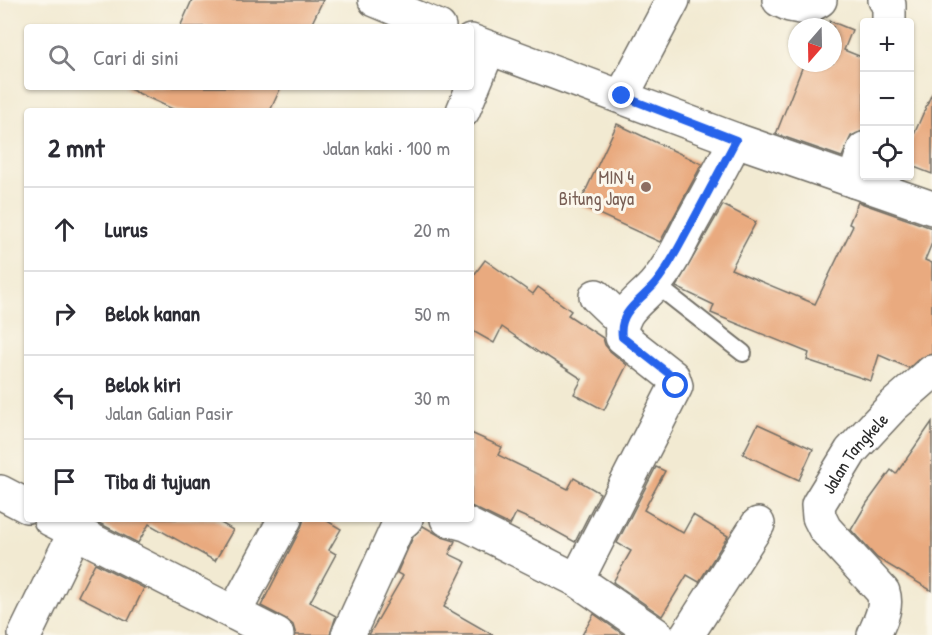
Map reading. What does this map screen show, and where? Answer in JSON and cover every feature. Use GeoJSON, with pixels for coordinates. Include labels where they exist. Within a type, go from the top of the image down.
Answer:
{"type":"FeatureCollection","features":[{"type":"Feature","properties":{"kind":"street"},"geometry":{"type":"LineString","coordinates":[[375,0],[432,24]]}},
{"type":"Feature","properties":{"kind":"street"},"geometry":{"type":"LineString","coordinates":[[622,96],[673,0]]}},
{"type":"Feature","properties":{"kind":"street"},"geometry":{"type":"LineString","coordinates":[[778,0],[806,8],[820,0]]}},
{"type":"Feature","properties":{"kind":"street"},"geometry":{"type":"LineString","coordinates":[[885,0],[889,5],[890,18]]}},
{"type":"Feature","properties":{"kind":"street"},"geometry":{"type":"LineString","coordinates":[[474,68],[480,44],[736,140],[932,208]]}},
{"type":"Feature","properties":{"kind":"street"},"geometry":{"type":"LineString","coordinates":[[464,108],[468,90]]}},
{"type":"Feature","properties":{"kind":"street"},"geometry":{"type":"LineString","coordinates":[[576,580],[676,386],[673,377],[622,337],[620,328],[622,321],[632,306],[655,284],[677,250],[736,140]]}},
{"type":"Feature","properties":{"kind":"street"},"geometry":{"type":"LineString","coordinates":[[854,181],[860,162]]}},
{"type":"Feature","properties":{"kind":"street"},"geometry":{"type":"LineString","coordinates":[[596,296],[622,321]]}},
{"type":"Feature","properties":{"kind":"street","name":"Jalan Tangkele"},"geometry":{"type":"LineString","coordinates":[[874,635],[884,611],[886,599],[883,592],[825,529],[819,517],[818,505],[851,451],[893,406],[932,372]]}},
{"type":"Feature","properties":{"kind":"street"},"geometry":{"type":"LineString","coordinates":[[0,492],[24,504]]}},
{"type":"Feature","properties":{"kind":"street"},"geometry":{"type":"LineString","coordinates":[[234,612],[283,522]]}},
{"type":"Feature","properties":{"kind":"street"},"geometry":{"type":"LineString","coordinates":[[348,635],[396,522]]}},
{"type":"Feature","properties":{"kind":"street"},"geometry":{"type":"LineString","coordinates":[[458,522],[576,580],[657,635]]}},
{"type":"Feature","properties":{"kind":"street"},"geometry":{"type":"LineString","coordinates":[[687,635],[758,524]]}},
{"type":"Feature","properties":{"kind":"street"},"geometry":{"type":"LineString","coordinates":[[25,635],[63,526],[277,635]]}},
{"type":"Feature","properties":{"kind":"lane"},"geometry":{"type":"LineString","coordinates":[[655,284],[743,353]]}},
{"type":"Feature","properties":{"kind":"building"},"geometry":{"type":"Polygon","coordinates":[[[192,0],[323,0],[311,24],[181,24],[192,0]]]}},
{"type":"Feature","properties":{"kind":"building"},"geometry":{"type":"Polygon","coordinates":[[[842,26],[852,30],[844,50],[860,56],[860,132],[851,136],[842,157],[776,134],[800,72],[842,72],[842,26]]]}},
{"type":"Feature","properties":{"kind":"building"},"geometry":{"type":"Polygon","coordinates":[[[132,90],[280,90],[271,108],[170,108],[132,90]]]}},
{"type":"Feature","properties":{"kind":"building"},"geometry":{"type":"Polygon","coordinates":[[[932,93],[932,174],[914,167],[914,134],[932,93]]]}},
{"type":"Feature","properties":{"kind":"building","name":"MIN 4 Bitung Jaya"},"geometry":{"type":"Polygon","coordinates":[[[617,124],[702,164],[660,242],[579,205],[617,124]]]}},
{"type":"Feature","properties":{"kind":"building"},"geometry":{"type":"Polygon","coordinates":[[[858,202],[932,228],[932,243],[925,260],[932,263],[932,354],[920,358],[909,368],[879,355],[871,381],[807,360],[809,353],[711,313],[714,305],[676,287],[723,205],[756,222],[731,269],[815,304],[853,226],[849,224],[858,202]]]}},
{"type":"Feature","properties":{"kind":"building"},"geometry":{"type":"Polygon","coordinates":[[[485,260],[533,294],[538,287],[571,311],[568,315],[603,338],[610,351],[627,365],[604,410],[574,394],[582,379],[502,327],[494,343],[474,332],[474,275],[485,260]]]}},
{"type":"Feature","properties":{"kind":"building"},"geometry":{"type":"Polygon","coordinates":[[[932,422],[932,591],[877,558],[851,530],[891,470],[896,474],[932,422]]]}},
{"type":"Feature","properties":{"kind":"building"},"geometry":{"type":"Polygon","coordinates":[[[758,424],[813,449],[799,480],[743,454],[758,424]]]}},
{"type":"Feature","properties":{"kind":"building"},"geometry":{"type":"Polygon","coordinates":[[[474,434],[502,447],[498,455],[568,489],[574,478],[600,493],[575,542],[516,513],[510,525],[474,507],[474,434]]]}},
{"type":"Feature","properties":{"kind":"building"},"geometry":{"type":"Polygon","coordinates":[[[656,467],[665,471],[644,510],[683,533],[693,515],[728,536],[699,582],[687,575],[662,616],[613,582],[631,551],[617,543],[656,467]]]}},
{"type":"Feature","properties":{"kind":"building"},"geometry":{"type":"Polygon","coordinates":[[[97,522],[219,522],[233,530],[215,561],[149,524],[138,543],[97,522]]]}},
{"type":"Feature","properties":{"kind":"building"},"geometry":{"type":"Polygon","coordinates":[[[303,522],[329,522],[341,529],[329,550],[336,554],[310,602],[336,616],[330,635],[296,635],[293,625],[286,619],[261,606],[303,522]]]}},
{"type":"Feature","properties":{"kind":"building"},"geometry":{"type":"Polygon","coordinates":[[[423,526],[442,537],[455,541],[449,554],[466,562],[444,607],[493,635],[369,635],[403,576],[397,573],[413,537],[423,526]]]}},
{"type":"Feature","properties":{"kind":"building"},"geometry":{"type":"Polygon","coordinates":[[[95,563],[144,588],[128,621],[78,596],[95,563]]]}},
{"type":"Feature","properties":{"kind":"building"},"geometry":{"type":"Polygon","coordinates":[[[594,614],[624,635],[582,635],[594,614]]]}},
{"type":"Feature","properties":{"kind":"place","name":"MIN 4 Bitung Jaya"},"geometry":{"type":"Point","coordinates":[646,187]}},
{"type":"Feature","properties":{"kind":"route"},"geometry":{"type":"LineString","coordinates":[[622,96],[736,140],[677,250],[655,284],[632,306],[620,328],[622,337],[673,377],[676,386]]}}]}
